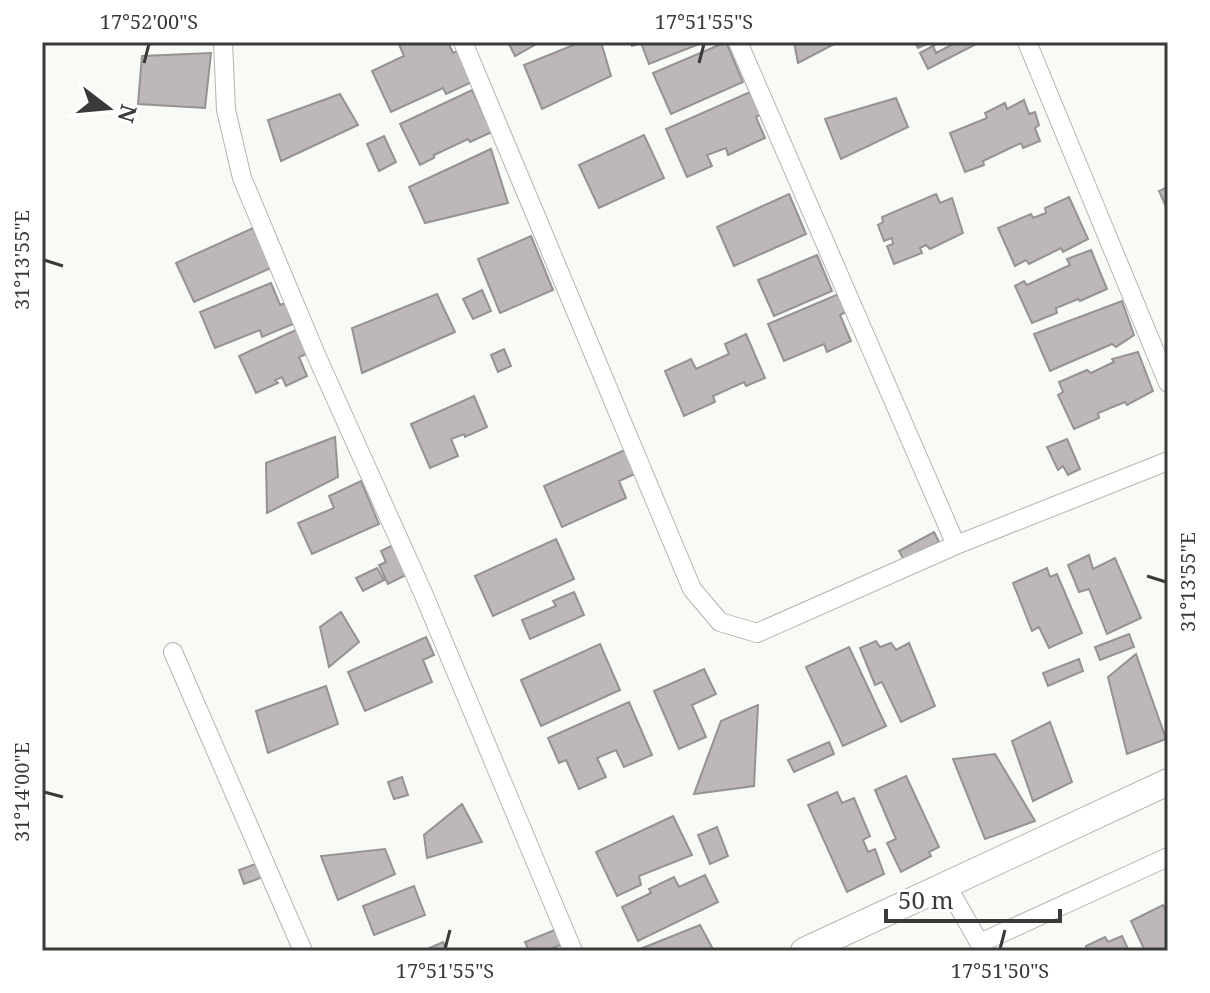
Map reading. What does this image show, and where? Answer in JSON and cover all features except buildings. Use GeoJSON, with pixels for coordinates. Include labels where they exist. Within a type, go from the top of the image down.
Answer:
{"type":"FeatureCollection","features":[{"type":"Feature","properties":{"kind":"street"},"geometry":{"type":"LineString","coordinates":[[223,42],[226,110],[242,178],[317,357],[423,593],[573,951]]}},
{"type":"Feature","properties":{"kind":"street"},"geometry":{"type":"LineString","coordinates":[[463,42],[692,589],[720,622],[757,633],[956,545],[1168,461]]}},
{"type":"Feature","properties":{"kind":"street"},"geometry":{"type":"LineString","coordinates":[[738,42],[956,545]]}},
{"type":"Feature","properties":{"kind":"street"},"geometry":{"type":"LineString","coordinates":[[1027,42],[1168,383]]}},
{"type":"Feature","properties":{"kind":"street"},"geometry":{"type":"LineString","coordinates":[[173,652],[303,951]]}},
{"type":"Feature","properties":{"kind":"street"},"geometry":{"type":"LineString","coordinates":[[804,951],[1168,782]]}},
{"type":"Feature","properties":{"kind":"street"},"geometry":{"type":"LineString","coordinates":[[947,886],[982,947],[1168,857]]}}]}
